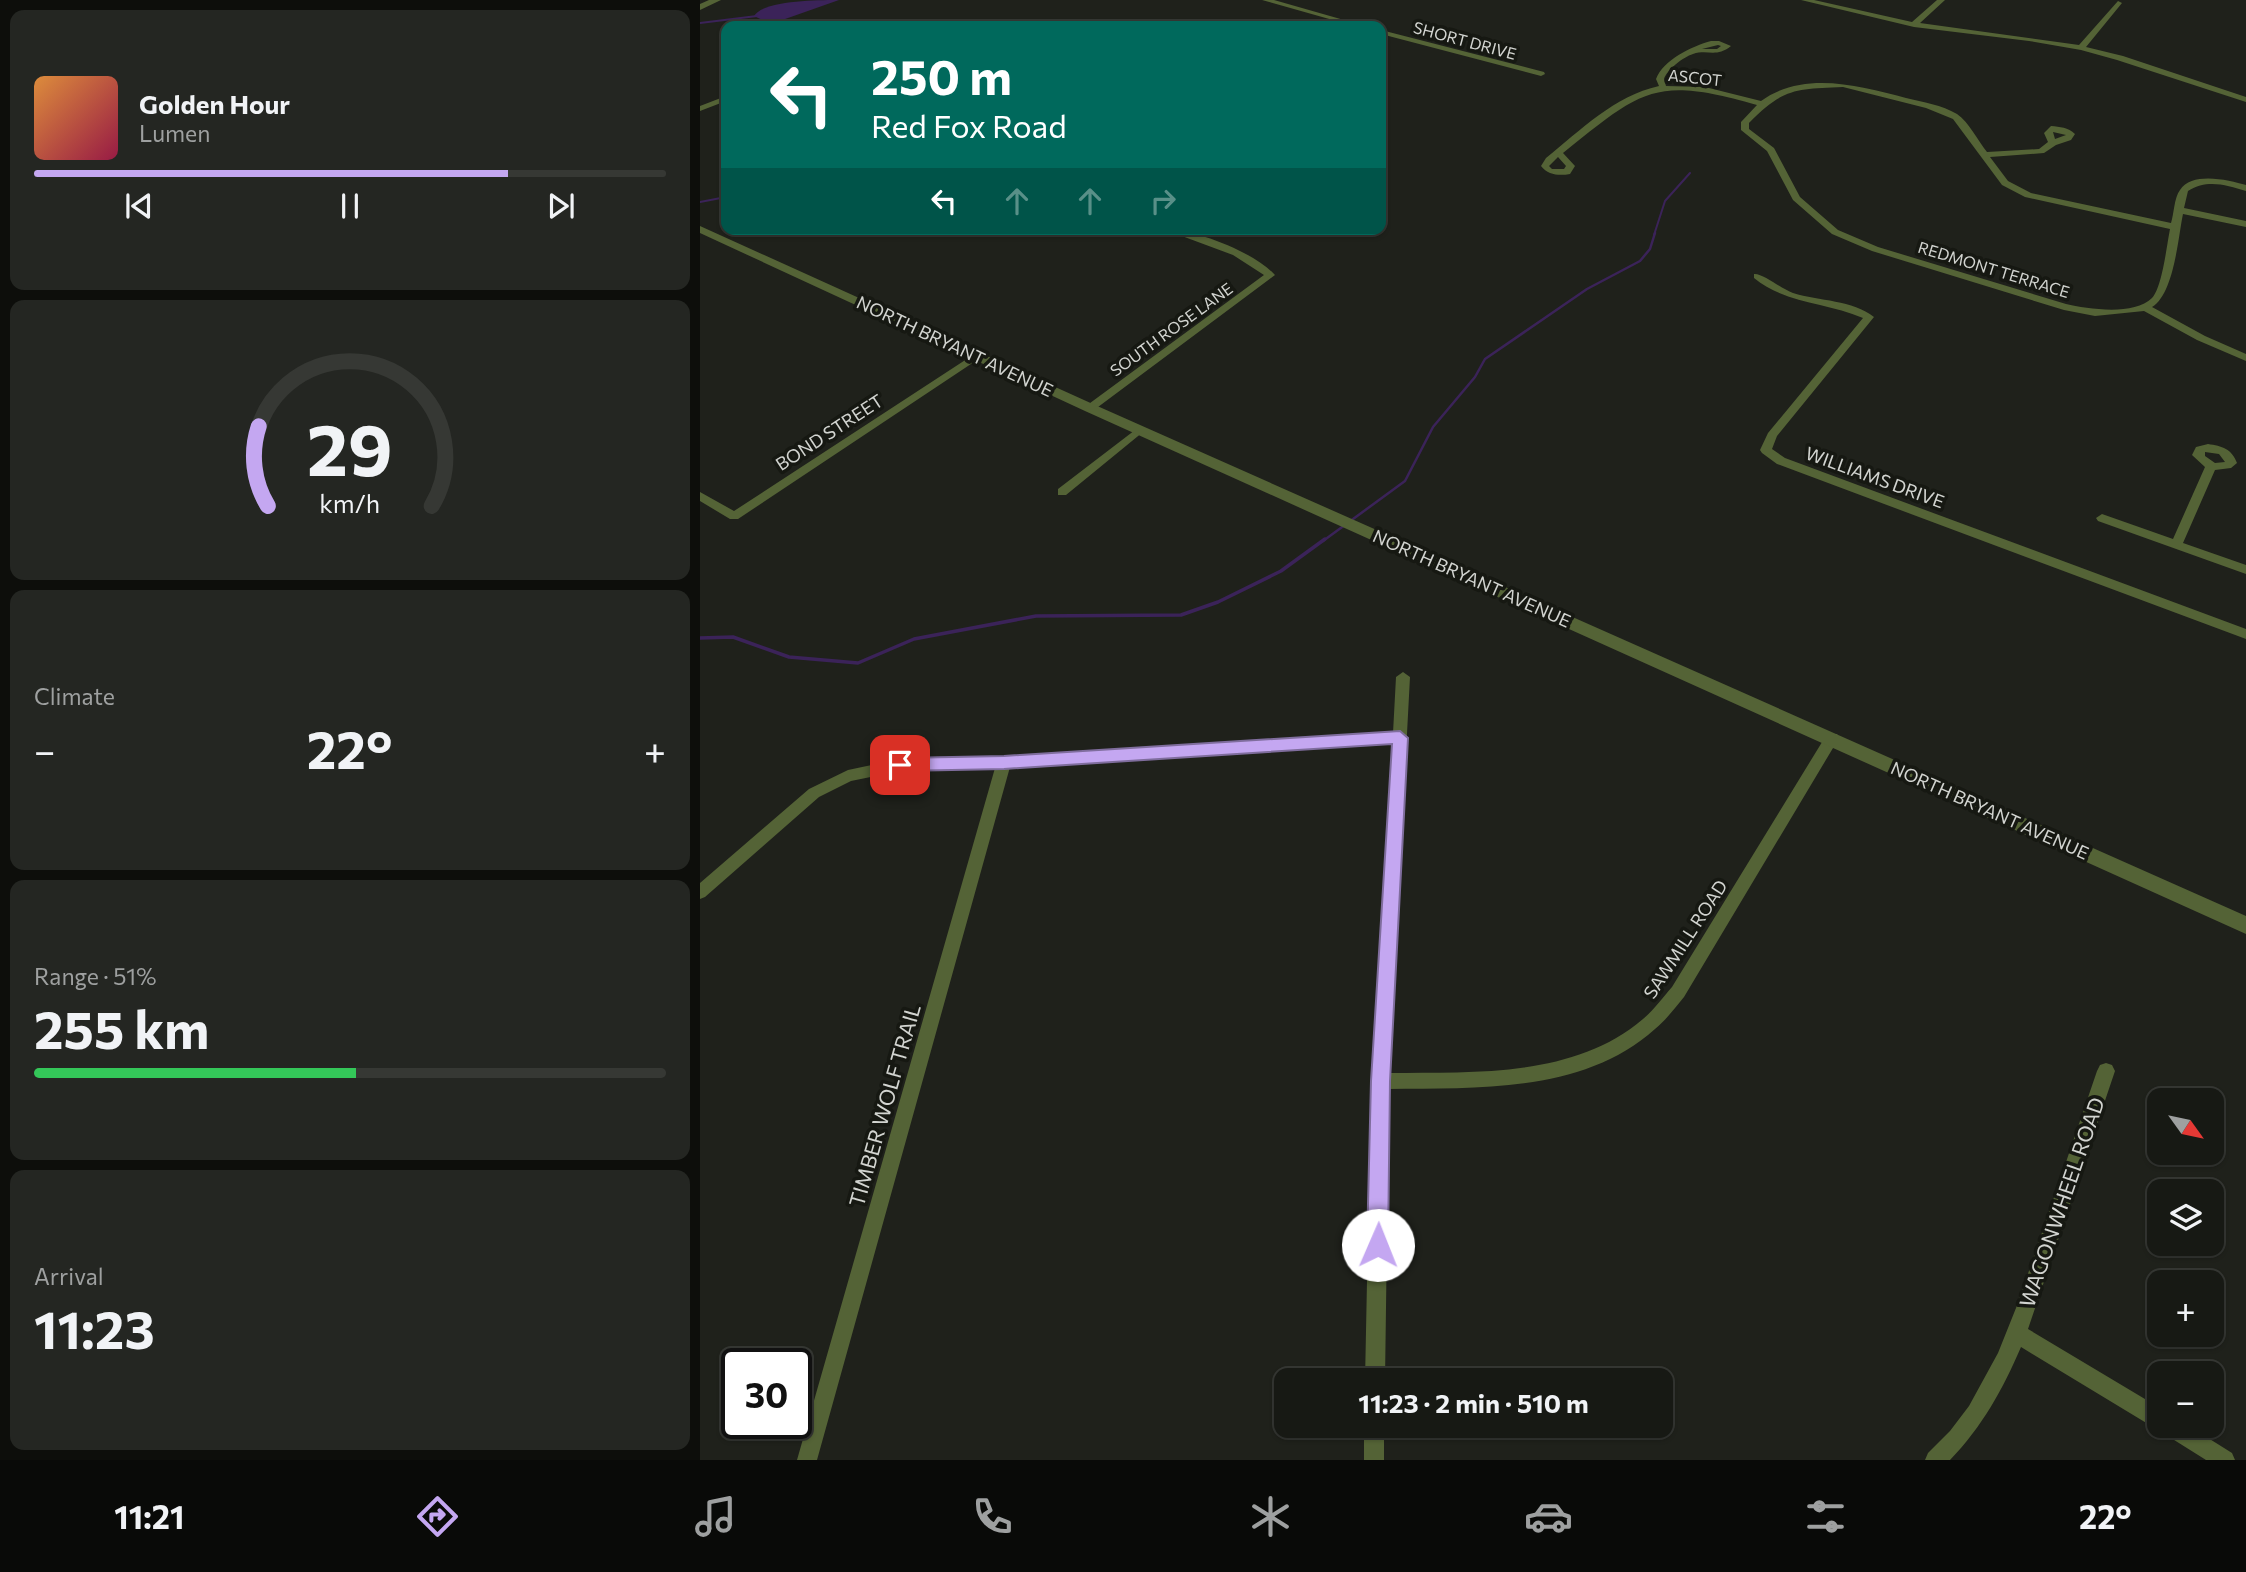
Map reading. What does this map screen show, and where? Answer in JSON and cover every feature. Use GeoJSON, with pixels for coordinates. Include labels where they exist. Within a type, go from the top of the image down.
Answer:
{"type":"FeatureCollection","features":[{"type":"Feature","properties":{"kind":"street"},"geometry":{"type":"LineString","coordinates":[[1266,0],[1344,21]]}},
{"type":"Feature","properties":{"kind":"street"},"geometry":{"type":"LineString","coordinates":[[1805,0],[1914,24],[2029,38],[2081,48],[2120,58],[2246,100]]}},
{"type":"Feature","properties":{"kind":"street"},"geometry":{"type":"LineString","coordinates":[[1914,24],[1941,0]]}},
{"type":"Feature","properties":{"kind":"street"},"geometry":{"type":"LineString","coordinates":[[2081,48],[2119,3]]}},
{"type":"Feature","properties":{"kind":"street","name":"SHORT DRIVE"},"geometry":{"type":"LineString","coordinates":[[1386,33],[1541,74]]}},
{"type":"Feature","properties":{"kind":"street"},"geometry":{"type":"LineString","coordinates":[[1663,87],[1660,79],[1663,71],[1695,51]]}},
{"type":"Feature","properties":{"kind":"street"},"geometry":{"type":"LineString","coordinates":[[1763,104],[1782,92],[1809,86],[1843,85],[1943,111],[1963,124],[2004,183],[2028,195],[2175,227]]}},
{"type":"Feature","properties":{"kind":"street","name":"ASCOT"},"geometry":{"type":"LineString","coordinates":[[1559,153],[1623,101],[1643,91],[1663,87],[1706,89],[1763,104]]}},
{"type":"Feature","properties":{"kind":"street"},"geometry":{"type":"LineString","coordinates":[[700,109],[721,100]]}},
{"type":"Feature","properties":{"kind":"street","name":"REDMONT TERRACE"},"geometry":{"type":"LineString","coordinates":[[1763,104],[1745,122],[1745,130],[1771,150],[1796,198],[1835,232],[1875,249],[2074,310],[2113,314],[2145,307]]}},
{"type":"Feature","properties":{"kind":"street"},"geometry":{"type":"LineString","coordinates":[[1984,155],[2041,151],[2053,143]]}},
{"type":"Feature","properties":{"kind":"street"},"geometry":{"type":"LineString","coordinates":[[2246,188],[2209,181],[2187,187],[2179,210],[2160,295],[2145,307],[2201,338],[2246,358]]}},
{"type":"Feature","properties":{"kind":"street"},"geometry":{"type":"LineString","coordinates":[[2179,210],[2246,224]]}},
{"type":"Feature","properties":{"kind":"street","name":"NORTH BRYANT AVENUE"},"geometry":{"type":"LineString","coordinates":[[700,229],[1090,408],[2246,925]]}},
{"type":"Feature","properties":{"kind":"street","name":"SOUTH ROSE LANE"},"geometry":{"type":"LineString","coordinates":[[1090,408],[1270,275],[1263,267],[1247,258],[1184,235]]}},
{"type":"Feature","properties":{"kind":"street","name":"WILLIAMS DRIVE"},"geometry":{"type":"LineString","coordinates":[[1757,276],[1782,292],[1852,308],[1869,317],[1772,435],[1766,450],[1772,455],[1781,461],[2246,634]]}},
{"type":"Feature","properties":{"kind":"street","name":"BOND STREET"},"geometry":{"type":"LineString","coordinates":[[700,496],[734,516],[976,356]]}},
{"type":"Feature","properties":{"kind":"street"},"geometry":{"type":"LineString","coordinates":[[1062,492],[1139,430]]}},
{"type":"Feature","properties":{"kind":"street"},"geometry":{"type":"LineString","coordinates":[[2176,545],[2211,466]]}},
{"type":"Feature","properties":{"kind":"street"},"geometry":{"type":"LineString","coordinates":[[2102,518],[2246,570]]}},
{"type":"Feature","properties":{"kind":"street"},"geometry":{"type":"LineString","coordinates":[[1375,1368],[1380,1081],[1403,677]]}},
{"type":"Feature","properties":{"kind":"street"},"geometry":{"type":"LineString","coordinates":[[700,892],[814,793],[841,778],[900,765],[1004,762],[1400,738]]}},
{"type":"Feature","properties":{"kind":"street","name":"SAWMILL ROAD"},"geometry":{"type":"LineString","coordinates":[[1380,1081],[1519,1079],[1580,1063],[1617,1047],[1638,1034],[1666,1008],[1678,992],[1832,738]]}},
{"type":"Feature","properties":{"kind":"street","name":"TIMBER WOLF TRAIL"},"geometry":{"type":"LineString","coordinates":[[807,1460],[1004,762]]}},
{"type":"Feature","properties":{"kind":"street","name":"WAGONWHEEL ROAD"},"geometry":{"type":"LineString","coordinates":[[1935,1460],[1976,1416],[1996,1381],[2017,1333],[2106,1071]]}},
{"type":"Feature","properties":{"kind":"street"},"geometry":{"type":"LineString","coordinates":[[2017,1333],[2147,1412]]}},
{"type":"Feature","properties":{"kind":"street"},"geometry":{"type":"LineString","coordinates":[[1374,1438],[1374,1460]]}},
{"type":"Feature","properties":{"kind":"street"},"geometry":{"type":"LineString","coordinates":[[2189,1438],[2225,1460]]}},
{"type":"Feature","properties":{"kind":"shaded area"},"geometry":{"type":"Polygon","coordinates":[[[839,0],[780,21],[765,21],[754,16],[768,7],[806,1],[839,0]]]}},
{"type":"Feature","properties":{"kind":"waterway"},"geometry":{"type":"LineString","coordinates":[[700,23],[757,16]]}},
{"type":"Feature","properties":{"kind":"waterway"},"geometry":{"type":"LineString","coordinates":[[1654,235],[1665,201],[1690,173]]}},
{"type":"Feature","properties":{"kind":"waterway"},"geometry":{"type":"LineString","coordinates":[[700,202],[721,198]]}},
{"type":"Feature","properties":{"kind":"waterway"},"geometry":{"type":"LineString","coordinates":[[1323,541],[1405,481],[1433,427],[1475,377],[1485,359],[1587,289],[1640,261],[1650,249],[1655,233]]}},
{"type":"Feature","properties":{"kind":"waterway"},"geometry":{"type":"LineString","coordinates":[[700,638],[733,637],[789,657],[858,663],[914,639],[1036,616],[1181,615],[1218,602],[1281,571],[1325,539]]}},
{"type":"Feature","properties":{"kind":"route"},"geometry":{"type":"LineString","coordinates":[[900,765],[1004,762],[1400,738],[1380,1081],[1378,1245]]}}]}
